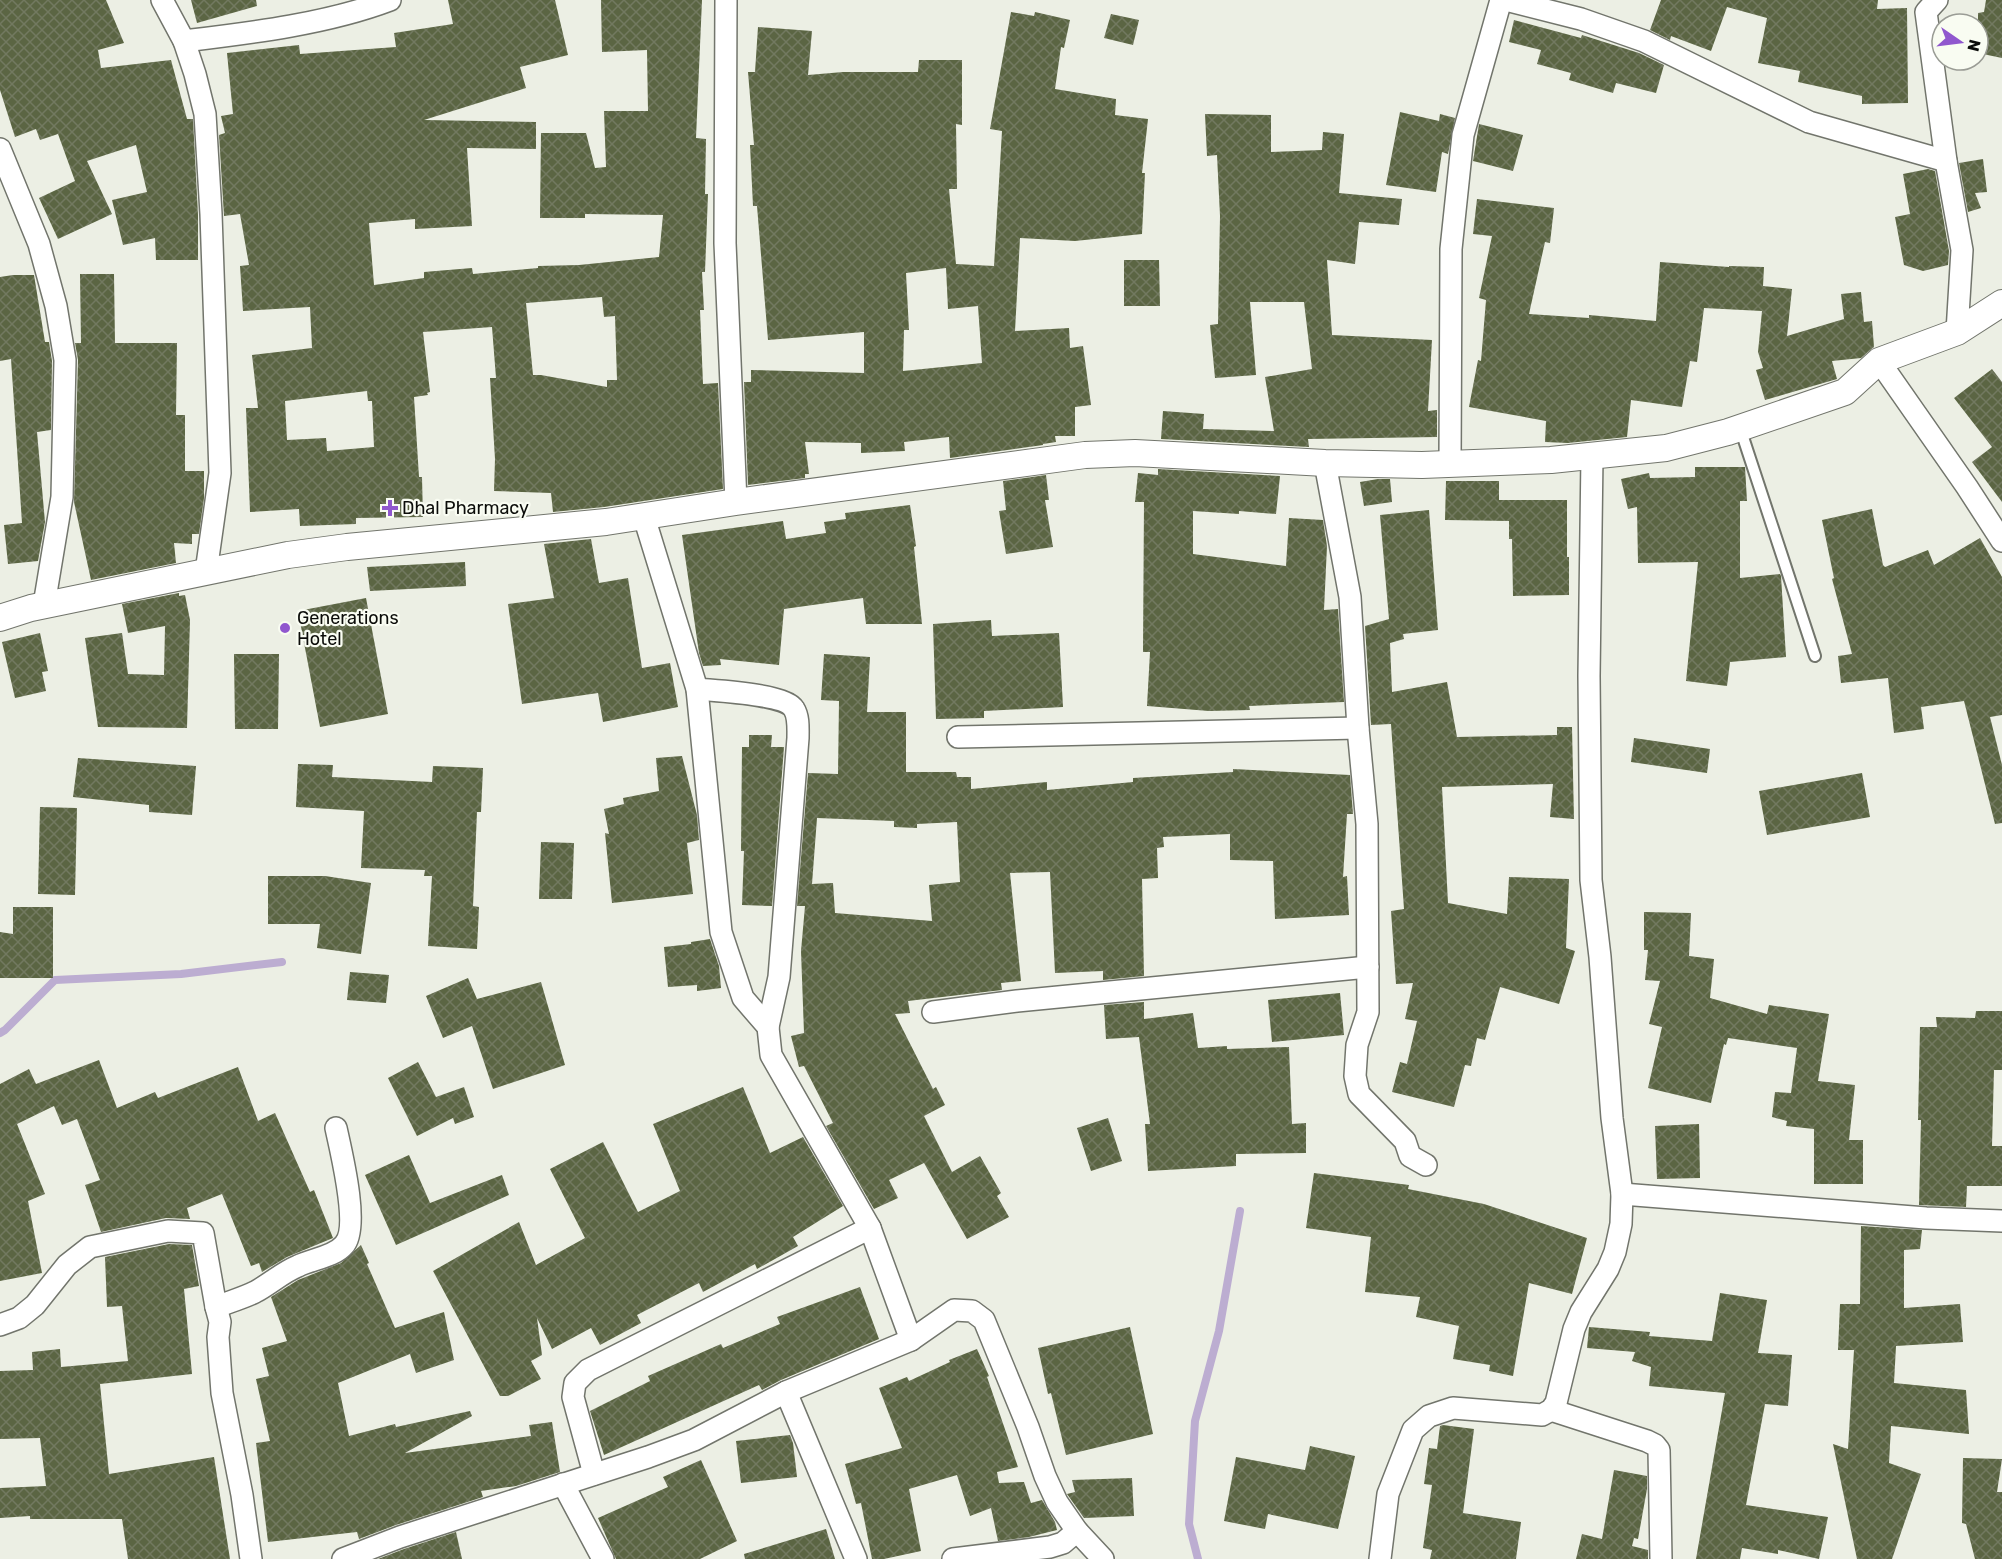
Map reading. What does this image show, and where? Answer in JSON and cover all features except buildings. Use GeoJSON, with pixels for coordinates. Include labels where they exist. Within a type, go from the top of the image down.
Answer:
{"type":"FeatureCollection","features":[{"type":"Feature","properties":{"kind":"street"},"geometry":{"type":"LineString","coordinates":[[162,0],[184,41],[195,74],[204,114],[212,226],[220,473],[206,572]]}},
{"type":"Feature","properties":{"kind":"street"},"geometry":{"type":"LineString","coordinates":[[184,41],[249,33],[311,21],[390,0]]}},
{"type":"Feature","properties":{"kind":"street"},"geometry":{"type":"LineString","coordinates":[[726,0],[724,243],[736,502]]}},
{"type":"Feature","properties":{"kind":"street"},"geometry":{"type":"LineString","coordinates":[[1450,464],[1451,249],[1460,158],[1463,135],[1501,0]]}},
{"type":"Feature","properties":{"kind":"street"},"geometry":{"type":"LineString","coordinates":[[1506,0],[1581,19],[1644,41],[1809,122],[1946,161]]}},
{"type":"Feature","properties":{"kind":"street"},"geometry":{"type":"LineString","coordinates":[[1929,4],[1946,161],[1962,250],[1957,332]]}},
{"type":"Feature","properties":{"kind":"street"},"geometry":{"type":"LineString","coordinates":[[0,149],[39,244],[56,306],[65,360],[62,496],[44,605]]}},
{"type":"Feature","properties":{"kind":"street"},"geometry":{"type":"LineString","coordinates":[[0,618],[44,605],[288,555],[347,547],[606,522],[1085,455],[1135,453],[1325,463],[1450,464],[1551,460],[1666,448],[1740,428],[1845,392],[1879,362],[1957,332],[2002,303]]}},
{"type":"Feature","properties":{"kind":"street"},"geometry":{"type":"LineString","coordinates":[[1879,362],[2002,541]]}},
{"type":"Feature","properties":{"kind":"street"},"geometry":{"type":"LineString","coordinates":[[1380,1559],[1388,1494],[1413,1430],[1430,1416],[1452,1407],[1542,1415],[1556,1404],[1574,1329],[1581,1312],[1608,1269],[1615,1252],[1621,1224],[1622,1194],[1612,1118],[1591,880],[1589,676],[1592,456]]}},
{"type":"Feature","properties":{"kind":"street"},"geometry":{"type":"LineString","coordinates":[[1325,463],[1350,597],[1358,728],[1367,824],[1368,1012],[1357,1045],[1355,1076],[1359,1094],[1405,1141],[1410,1156],[1426,1166]]}},
{"type":"Feature","properties":{"kind":"street"},"geometry":{"type":"LineString","coordinates":[[644,516],[697,688],[721,933],[742,998],[768,1027]]}},
{"type":"Feature","properties":{"kind":"street"},"geometry":{"type":"LineString","coordinates":[[697,688],[776,698],[788,702],[795,710],[798,738],[779,977],[768,1027],[771,1055],[870,1228],[910,1340]]}},
{"type":"Feature","properties":{"kind":"street"},"geometry":{"type":"LineString","coordinates":[[958,737],[1358,728]]}},
{"type":"Feature","properties":{"kind":"street"},"geometry":{"type":"LineString","coordinates":[[933,1012],[1006,1002],[1368,967]]}},
{"type":"Feature","properties":{"kind":"street"},"geometry":{"type":"LineString","coordinates":[[216,1307],[255,1291],[296,1266],[338,1250],[346,1244],[350,1234],[351,1216],[336,1128]]}},
{"type":"Feature","properties":{"kind":"street"},"geometry":{"type":"LineString","coordinates":[[1622,1194],[1926,1218],[2002,1221]]}},
{"type":"Feature","properties":{"kind":"street"},"geometry":{"type":"LineString","coordinates":[[594,1474],[573,1397],[575,1383],[588,1370],[870,1228]]}},
{"type":"Feature","properties":{"kind":"street"},"geometry":{"type":"LineString","coordinates":[[0,1325],[19,1318],[35,1305],[67,1265],[90,1247],[168,1231],[203,1233],[220,1322],[218,1337],[222,1393],[242,1495],[251,1559]]}},
{"type":"Feature","properties":{"kind":"street"},"geometry":{"type":"LineString","coordinates":[[343,1559],[694,1440],[786,1392],[910,1340],[954,1310],[963,1309],[972,1311],[984,1320],[1057,1502],[1077,1531],[1103,1559]]}},
{"type":"Feature","properties":{"kind":"street"},"geometry":{"type":"LineString","coordinates":[[786,1392],[856,1559]]}},
{"type":"Feature","properties":{"kind":"street"},"geometry":{"type":"LineString","coordinates":[[1551,1410],[1647,1441],[1659,1450],[1661,1559]]}},
{"type":"Feature","properties":{"kind":"street"},"geometry":{"type":"LineString","coordinates":[[563,1484],[603,1559]]}},
{"type":"Feature","properties":{"kind":"street"},"geometry":{"type":"LineString","coordinates":[[953,1559],[1050,1547],[1063,1543],[1077,1531]]}},
{"type":"Feature","properties":{"kind":"lane"},"geometry":{"type":"LineString","coordinates":[[1740,428],[1815,656]]}},
{"type":"Feature","properties":{"kind":"waterway"},"geometry":{"type":"LineString","coordinates":[[0,1033],[55,980],[181,974],[282,962]]}},
{"type":"Feature","properties":{"kind":"waterway"},"geometry":{"type":"LineString","coordinates":[[1198,1559],[1189,1524],[1195,1421],[1219,1331],[1240,1211]]}},
{"type":"Feature","properties":{"kind":"place","name":"Dhal Pharmacy"},"geometry":{"type":"Point","coordinates":[390,508]}},
{"type":"Feature","properties":{"kind":"place","name":"Generations Hotel"},"geometry":{"type":"Point","coordinates":[285,628]}}]}
